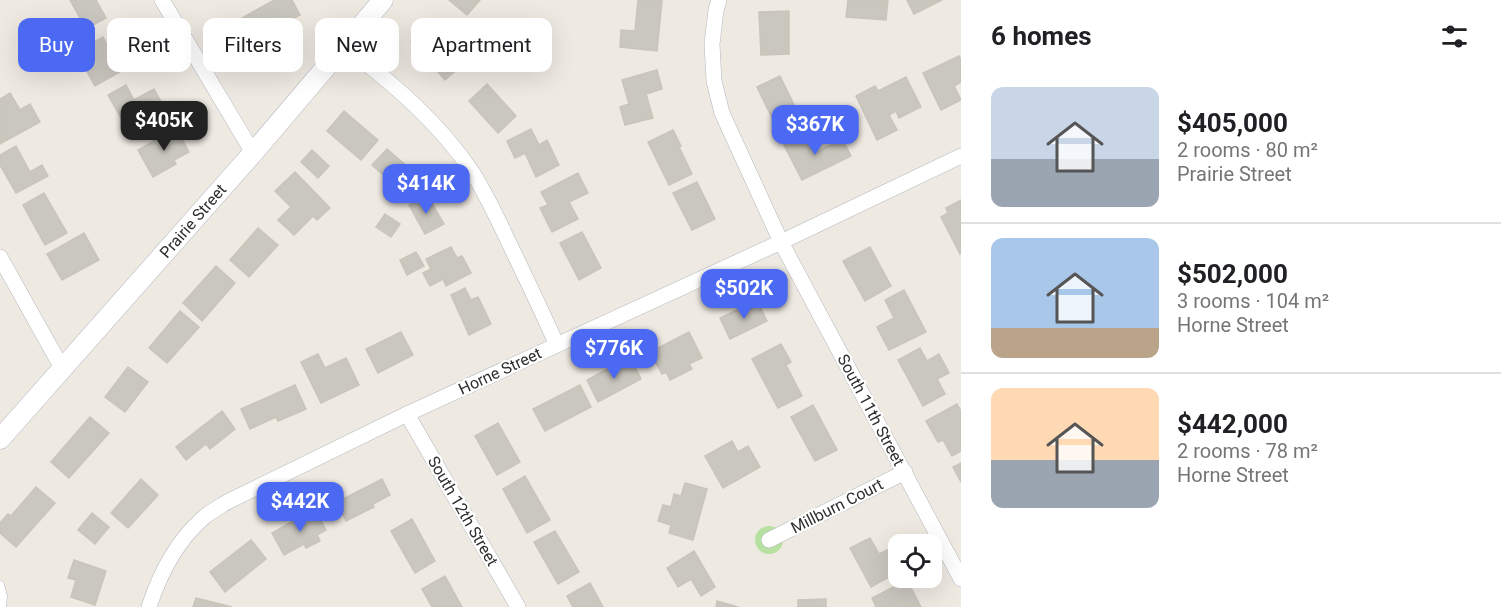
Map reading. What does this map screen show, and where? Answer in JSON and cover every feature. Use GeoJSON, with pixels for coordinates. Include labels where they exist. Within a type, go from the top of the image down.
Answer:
{"type":"FeatureCollection","features":[{"type":"Feature","properties":{"kind":"street"},"geometry":{"type":"LineString","coordinates":[[162,0],[252,153]]}},
{"type":"Feature","properties":{"kind":"street","name":"Prairie Street"},"geometry":{"type":"LineString","coordinates":[[368,18],[383,0]]}},
{"type":"Feature","properties":{"kind":"street","name":"South 11th Street"},"geometry":{"type":"LineString","coordinates":[[719,0],[712,45],[714,81],[722,113],[781,242],[961,579]]}},
{"type":"Feature","properties":{"kind":"street","name":"Prairie Street"},"geometry":{"type":"LineString","coordinates":[[0,439],[322,72]]}},
{"type":"Feature","properties":{"kind":"street"},"geometry":{"type":"LineString","coordinates":[[376,72],[422,113],[444,136],[472,172],[490,203],[557,345]]}},
{"type":"Feature","properties":{"kind":"street","name":"Horne Street"},"geometry":{"type":"LineString","coordinates":[[149,607],[168,560],[204,517],[226,502],[407,414],[781,242],[961,156]]}},
{"type":"Feature","properties":{"kind":"street"},"geometry":{"type":"LineString","coordinates":[[0,257],[62,368]]}},
{"type":"Feature","properties":{"kind":"street","name":"South 12th Street"},"geometry":{"type":"LineString","coordinates":[[407,414],[518,607]]}},
{"type":"Feature","properties":{"kind":"street","name":"Millburn Court"},"geometry":{"type":"LineString","coordinates":[[769,540],[905,472]]}},
{"type":"Feature","properties":{"kind":"lane"},"geometry":{"type":"LineString","coordinates":[[0,585],[3,596],[2,607]]}},
{"type":"Feature","properties":{"kind":"green space"},"geometry":{"type":"Polygon","coordinates":[[[769,526],[779,530],[783,540],[779,550],[769,554],[759,550],[755,540],[759,530],[769,526]]]}},
{"type":"Feature","properties":{"kind":"building"},"geometry":{"type":"Polygon","coordinates":[[[70,0],[96,0],[106,18],[95,24],[95,18],[80,18],[70,0]]]}},
{"type":"Feature","properties":{"kind":"building"},"geometry":{"type":"Polygon","coordinates":[[[274,0],[292,0],[300,15],[294,18],[242,18],[274,0]]]}},
{"type":"Feature","properties":{"kind":"building"},"geometry":{"type":"Polygon","coordinates":[[[449,0],[480,0],[467,15],[449,0]]]}},
{"type":"Feature","properties":{"kind":"building"},"geometry":{"type":"Polygon","coordinates":[[[638,0],[662,0],[657,51],[620,47],[621,30],[635,31],[638,0]]]}},
{"type":"Feature","properties":{"kind":"building"},"geometry":{"type":"Polygon","coordinates":[[[848,0],[888,0],[886,20],[846,17],[848,0]]]}},
{"type":"Feature","properties":{"kind":"building"},"geometry":{"type":"Polygon","coordinates":[[[907,0],[942,0],[914,14],[907,0]]]}},
{"type":"Feature","properties":{"kind":"building"},"geometry":{"type":"Polygon","coordinates":[[[789,11],[789,54],[761,55],[759,12],[789,11]]]}},
{"type":"Feature","properties":{"kind":"building"},"geometry":{"type":"Polygon","coordinates":[[[103,37],[107,45],[107,72],[120,72],[95,86],[87,72],[95,72],[95,41],[103,37]]]}},
{"type":"Feature","properties":{"kind":"building"},"geometry":{"type":"Polygon","coordinates":[[[959,56],[961,82],[954,86],[961,100],[941,110],[923,73],[959,56]]]}},
{"type":"Feature","properties":{"kind":"building"},"geometry":{"type":"Polygon","coordinates":[[[657,70],[662,89],[646,94],[653,118],[625,125],[620,107],[629,104],[622,80],[657,70]]]}},
{"type":"Feature","properties":{"kind":"building"},"geometry":{"type":"Polygon","coordinates":[[[438,72],[454,72],[445,80],[438,72]]]}},
{"type":"Feature","properties":{"kind":"building"},"geometry":{"type":"Polygon","coordinates":[[[780,76],[800,117],[777,128],[757,87],[780,76]]]}},
{"type":"Feature","properties":{"kind":"building"},"geometry":{"type":"Polygon","coordinates":[[[906,77],[921,107],[899,118],[896,111],[889,115],[897,130],[877,140],[856,96],[875,86],[878,91],[906,77]]]}},
{"type":"Feature","properties":{"kind":"building"},"geometry":{"type":"Polygon","coordinates":[[[487,84],[516,116],[498,133],[469,101],[487,84]]]}},
{"type":"Feature","properties":{"kind":"building"},"geometry":{"type":"Polygon","coordinates":[[[126,85],[134,100],[154,89],[165,109],[128,130],[108,95],[126,85]]]}},
{"type":"Feature","properties":{"kind":"building"},"geometry":{"type":"Polygon","coordinates":[[[10,93],[20,110],[30,104],[40,122],[0,144],[0,99],[10,93]]]}},
{"type":"Feature","properties":{"kind":"building"},"geometry":{"type":"Polygon","coordinates":[[[344,111],[378,140],[361,160],[327,131],[344,111]]]}},
{"type":"Feature","properties":{"kind":"building"},"geometry":{"type":"Polygon","coordinates":[[[176,128],[189,152],[174,160],[176,164],[153,177],[138,150],[176,128]]]}},
{"type":"Feature","properties":{"kind":"building"},"geometry":{"type":"Polygon","coordinates":[[[531,129],[539,145],[547,140],[559,165],[536,177],[525,153],[515,158],[507,141],[531,129]]]}},
{"type":"Feature","properties":{"kind":"building"},"geometry":{"type":"Polygon","coordinates":[[[673,130],[692,174],[669,185],[648,142],[673,130]]]}},
{"type":"Feature","properties":{"kind":"building"},"geometry":{"type":"Polygon","coordinates":[[[805,134],[814,153],[842,139],[851,156],[802,180],[784,145],[805,134]]]}},
{"type":"Feature","properties":{"kind":"building"},"geometry":{"type":"Polygon","coordinates":[[[16,146],[30,172],[42,165],[48,176],[16,193],[0,165],[0,155],[16,146]]]}},
{"type":"Feature","properties":{"kind":"building"},"geometry":{"type":"Polygon","coordinates":[[[387,149],[408,167],[393,184],[372,165],[387,149]]]}},
{"type":"Feature","properties":{"kind":"building"},"geometry":{"type":"Polygon","coordinates":[[[312,150],[329,166],[318,178],[301,162],[312,150]]]}},
{"type":"Feature","properties":{"kind":"building"},"geometry":{"type":"Polygon","coordinates":[[[295,172],[330,208],[317,220],[313,216],[294,235],[278,220],[291,207],[275,191],[295,172]]]}},
{"type":"Feature","properties":{"kind":"building"},"geometry":{"type":"Polygon","coordinates":[[[578,173],[588,193],[569,202],[578,219],[552,232],[540,208],[548,205],[541,192],[578,173]]]}},
{"type":"Feature","properties":{"kind":"building"},"geometry":{"type":"Polygon","coordinates":[[[697,182],[715,219],[692,230],[673,193],[697,182]]]}},
{"type":"Feature","properties":{"kind":"building"},"geometry":{"type":"Polygon","coordinates":[[[44,193],[67,233],[45,245],[23,205],[44,193]]]}},
{"type":"Feature","properties":{"kind":"building"},"geometry":{"type":"Polygon","coordinates":[[[427,195],[444,224],[425,234],[409,205],[427,195]]]}},
{"type":"Feature","properties":{"kind":"building"},"geometry":{"type":"Polygon","coordinates":[[[961,200],[960,254],[941,217],[948,213],[946,208],[961,200]]]}},
{"type":"Feature","properties":{"kind":"building"},"geometry":{"type":"Polygon","coordinates":[[[385,214],[400,224],[391,237],[376,227],[385,214]]]}},
{"type":"Feature","properties":{"kind":"building"},"geometry":{"type":"Polygon","coordinates":[[[258,228],[278,245],[249,277],[230,260],[258,228]]]}},
{"type":"Feature","properties":{"kind":"building"},"geometry":{"type":"Polygon","coordinates":[[[582,232],[601,268],[579,280],[560,243],[582,232]]]}},
{"type":"Feature","properties":{"kind":"building"},"geometry":{"type":"Polygon","coordinates":[[[84,233],[99,260],[62,280],[47,254],[84,233]]]}},
{"type":"Feature","properties":{"kind":"building"},"geometry":{"type":"Polygon","coordinates":[[[451,247],[457,258],[462,256],[471,273],[446,286],[443,279],[430,286],[423,273],[431,269],[426,259],[451,247]]]}},
{"type":"Feature","properties":{"kind":"building"},"geometry":{"type":"Polygon","coordinates":[[[870,247],[891,286],[865,301],[843,261],[870,247]]]}},
{"type":"Feature","properties":{"kind":"building"},"geometry":{"type":"Polygon","coordinates":[[[416,252],[424,266],[407,275],[400,260],[416,252]]]}},
{"type":"Feature","properties":{"kind":"building"},"geometry":{"type":"Polygon","coordinates":[[[216,266],[235,283],[202,321],[183,303],[216,266]]]}},
{"type":"Feature","properties":{"kind":"building"},"geometry":{"type":"Polygon","coordinates":[[[465,288],[471,300],[478,297],[491,324],[469,335],[451,295],[465,288]]]}},
{"type":"Feature","properties":{"kind":"building"},"geometry":{"type":"Polygon","coordinates":[[[904,290],[926,332],[889,350],[877,327],[894,318],[885,300],[904,290]]]}},
{"type":"Feature","properties":{"kind":"building"},"geometry":{"type":"Polygon","coordinates":[[[757,300],[767,321],[730,339],[720,318],[757,300]]]}},
{"type":"Feature","properties":{"kind":"building"},"geometry":{"type":"Polygon","coordinates":[[[180,311],[199,327],[167,363],[149,348],[180,311]]]}},
{"type":"Feature","properties":{"kind":"building"},"geometry":{"type":"Polygon","coordinates":[[[401,332],[413,355],[378,373],[366,349],[401,332]]]}},
{"type":"Feature","properties":{"kind":"building"},"geometry":{"type":"Polygon","coordinates":[[[689,332],[702,358],[689,364],[692,369],[670,380],[666,372],[662,374],[650,352],[689,332]]]}},
{"type":"Feature","properties":{"kind":"building"},"geometry":{"type":"Polygon","coordinates":[[[781,344],[791,362],[786,365],[802,396],[778,408],[752,359],[781,344]]]}},
{"type":"Feature","properties":{"kind":"building"},"geometry":{"type":"Polygon","coordinates":[[[920,348],[927,361],[939,354],[949,373],[937,379],[945,394],[923,406],[898,360],[920,348]]]}},
{"type":"Feature","properties":{"kind":"building"},"geometry":{"type":"Polygon","coordinates":[[[318,354],[325,368],[346,358],[359,385],[321,403],[301,362],[318,354]]]}},
{"type":"Feature","properties":{"kind":"building"},"geometry":{"type":"Polygon","coordinates":[[[630,357],[641,379],[598,402],[587,380],[630,357]]]}},
{"type":"Feature","properties":{"kind":"building"},"geometry":{"type":"Polygon","coordinates":[[[128,367],[148,382],[125,412],[105,397],[128,367]]]}},
{"type":"Feature","properties":{"kind":"building"},"geometry":{"type":"Polygon","coordinates":[[[295,385],[306,409],[278,421],[276,417],[250,429],[241,409],[295,385]]]}},
{"type":"Feature","properties":{"kind":"building"},"geometry":{"type":"Polygon","coordinates":[[[580,385],[591,407],[545,431],[533,409],[580,385]]]}},
{"type":"Feature","properties":{"kind":"building"},"geometry":{"type":"Polygon","coordinates":[[[957,404],[961,411],[961,451],[952,456],[943,440],[938,442],[926,421],[957,404]]]}},
{"type":"Feature","properties":{"kind":"building"},"geometry":{"type":"Polygon","coordinates":[[[813,405],[837,450],[815,461],[791,417],[813,405]]]}},
{"type":"Feature","properties":{"kind":"building"},"geometry":{"type":"Polygon","coordinates":[[[222,411],[235,429],[210,449],[206,444],[186,460],[176,447],[222,411]]]}},
{"type":"Feature","properties":{"kind":"building"},"geometry":{"type":"Polygon","coordinates":[[[90,417],[109,433],[69,478],[51,462],[90,417]]]}},
{"type":"Feature","properties":{"kind":"building"},"geometry":{"type":"Polygon","coordinates":[[[498,423],[520,462],[497,475],[475,436],[498,423]]]}},
{"type":"Feature","properties":{"kind":"building"},"geometry":{"type":"Polygon","coordinates":[[[732,441],[738,452],[748,446],[760,467],[723,488],[705,456],[732,441]]]}},
{"type":"Feature","properties":{"kind":"building"},"geometry":{"type":"Polygon","coordinates":[[[961,463],[961,482],[953,467],[961,463]]]}},
{"type":"Feature","properties":{"kind":"building"},"geometry":{"type":"Polygon","coordinates":[[[525,476],[550,520],[527,533],[503,489],[525,476]]]}},
{"type":"Feature","properties":{"kind":"building"},"geometry":{"type":"Polygon","coordinates":[[[141,479],[158,495],[128,528],[111,513],[141,479]]]}},
{"type":"Feature","properties":{"kind":"building"},"geometry":{"type":"Polygon","coordinates":[[[382,479],[390,495],[373,504],[374,507],[346,521],[337,502],[382,479]]]}},
{"type":"Feature","properties":{"kind":"building"},"geometry":{"type":"Polygon","coordinates":[[[685,483],[707,489],[693,540],[669,533],[671,525],[658,521],[663,505],[671,507],[674,494],[681,496],[685,483]]]}},
{"type":"Feature","properties":{"kind":"building"},"geometry":{"type":"Polygon","coordinates":[[[36,487],[55,503],[16,547],[0,533],[0,523],[8,514],[11,516],[36,487]]]}},
{"type":"Feature","properties":{"kind":"building"},"geometry":{"type":"Polygon","coordinates":[[[314,509],[326,530],[317,535],[320,541],[306,548],[304,544],[284,555],[272,533],[314,509]]]}},
{"type":"Feature","properties":{"kind":"building"},"geometry":{"type":"Polygon","coordinates":[[[92,513],[109,527],[95,544],[78,530],[92,513]]]}},
{"type":"Feature","properties":{"kind":"building"},"geometry":{"type":"Polygon","coordinates":[[[412,519],[435,561],[415,573],[391,531],[412,519]]]}},
{"type":"Feature","properties":{"kind":"building"},"geometry":{"type":"Polygon","coordinates":[[[555,531],[579,572],[558,584],[534,542],[555,531]]]}},
{"type":"Feature","properties":{"kind":"building"},"geometry":{"type":"Polygon","coordinates":[[[870,538],[879,554],[888,550],[888,578],[871,587],[850,548],[870,538]]]}},
{"type":"Feature","properties":{"kind":"building"},"geometry":{"type":"Polygon","coordinates":[[[251,540],[266,559],[225,592],[210,572],[251,540]]]}},
{"type":"Feature","properties":{"kind":"building"},"geometry":{"type":"Polygon","coordinates":[[[694,551],[715,587],[701,596],[691,579],[678,587],[667,568],[694,551]]]}},
{"type":"Feature","properties":{"kind":"building"},"geometry":{"type":"Polygon","coordinates":[[[74,560],[106,571],[95,605],[71,597],[76,580],[68,578],[74,560]]]}},
{"type":"Feature","properties":{"kind":"building"},"geometry":{"type":"Polygon","coordinates":[[[445,576],[462,607],[432,607],[422,589],[445,576]]]}},
{"type":"Feature","properties":{"kind":"building"},"geometry":{"type":"Polygon","coordinates":[[[590,583],[603,607],[573,607],[567,596],[590,583]]]}},
{"type":"Feature","properties":{"kind":"building"},"geometry":{"type":"Polygon","coordinates":[[[891,588],[911,588],[921,607],[876,607],[872,598],[891,588]]]}},
{"type":"Feature","properties":{"kind":"building"},"geometry":{"type":"Polygon","coordinates":[[[196,598],[232,607],[193,607],[196,598]]]}},
{"type":"Feature","properties":{"kind":"building"},"geometry":{"type":"Polygon","coordinates":[[[826,599],[826,607],[798,607],[798,600],[826,599]]]}},
{"type":"Feature","properties":{"kind":"building"},"geometry":{"type":"Polygon","coordinates":[[[717,601],[738,607],[716,607],[717,601]]]}}]}
